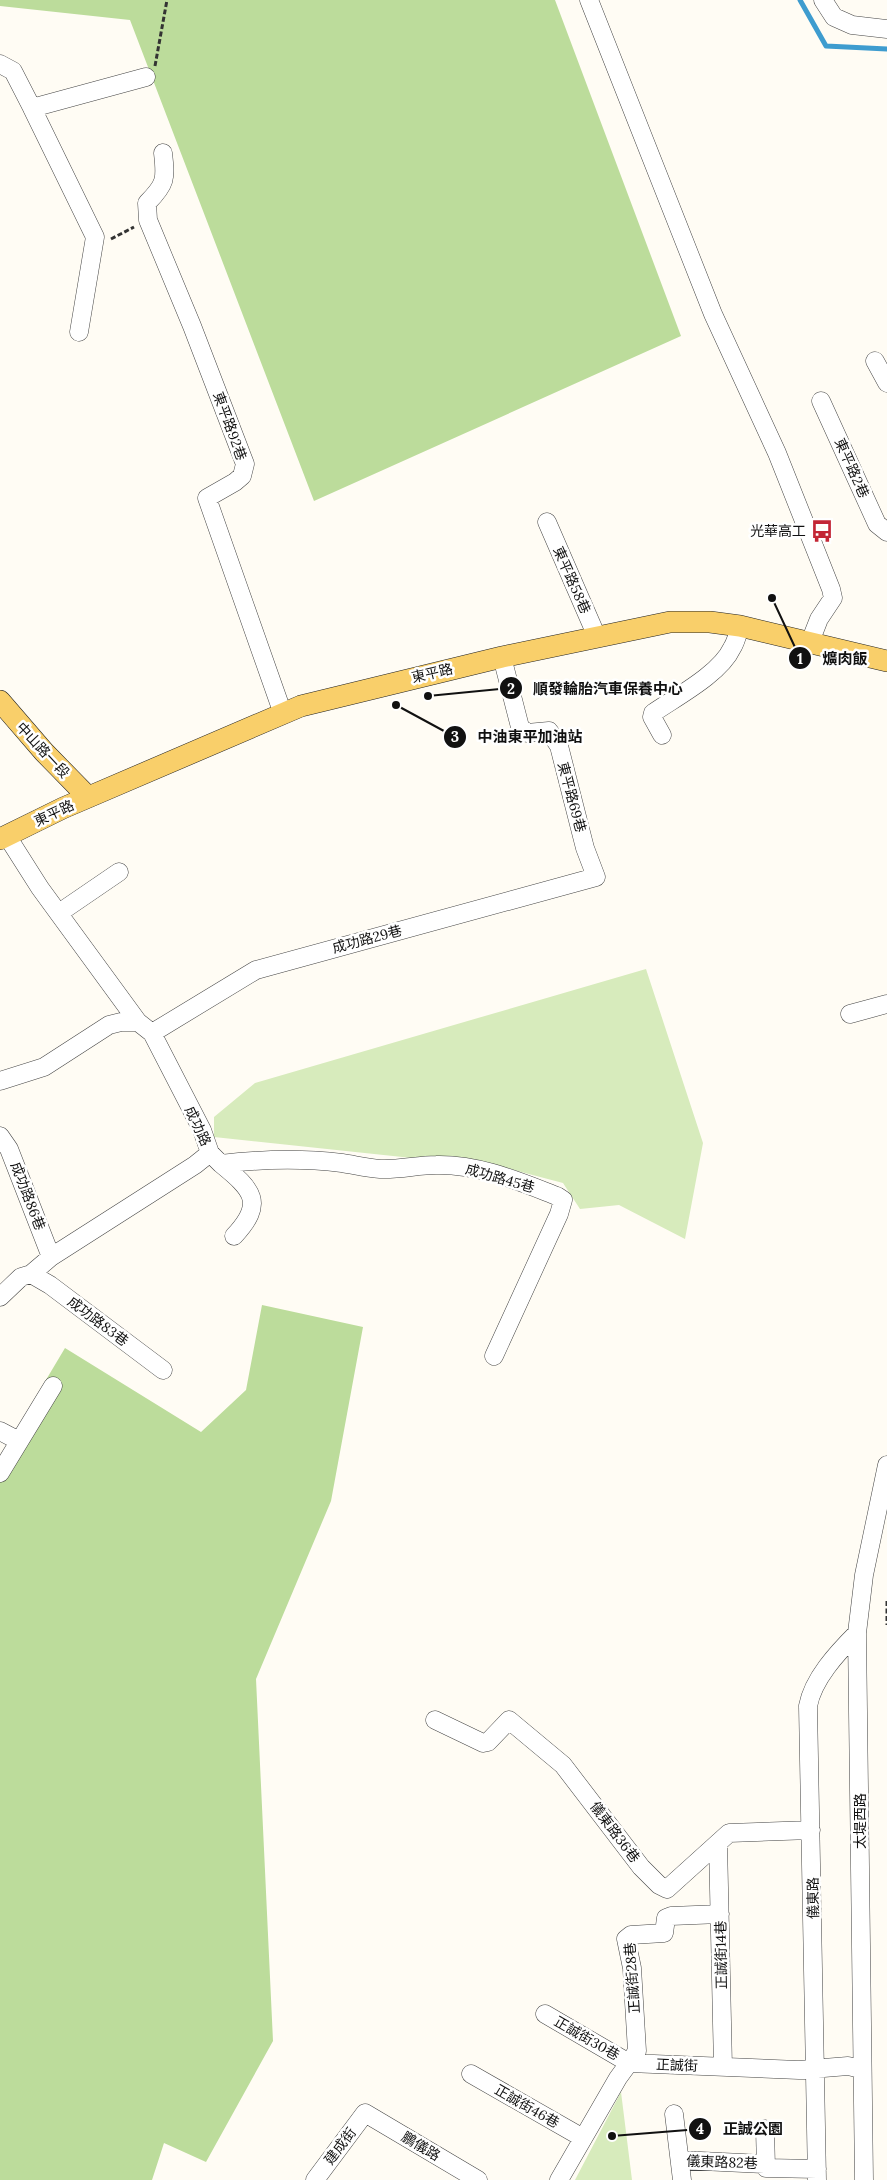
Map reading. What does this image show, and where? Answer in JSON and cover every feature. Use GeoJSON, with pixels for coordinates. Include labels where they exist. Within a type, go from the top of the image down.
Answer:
{"type":"FeatureCollection","features":[{"type":"Feature","properties":{"kind":"main road","name":"東平路"},"geometry":{"type":"LineString","coordinates":[[4,837],[88,797],[316,701],[502,657],[670,622],[710,622],[740,626],[887,661]]}},
{"type":"Feature","properties":{"kind":"main road","name":"中山路一段"},"geometry":{"type":"LineString","coordinates":[[0,701],[44,752],[88,797]]}},
{"type":"Feature","properties":{"kind":"street"},"geometry":{"type":"LineString","coordinates":[[589,0],[713,314],[777,453],[831,589],[833,598],[819,619],[810,642]]}},
{"type":"Feature","properties":{"kind":"street"},"geometry":{"type":"LineString","coordinates":[[823,0],[834,17],[852,25],[887,29]]}},
{"type":"Feature","properties":{"kind":"street"},"geometry":{"type":"LineString","coordinates":[[0,64],[13,71],[95,237],[95,247],[79,332]]}},
{"type":"Feature","properties":{"kind":"street"},"geometry":{"type":"LineString","coordinates":[[32,108],[146,77]]}},
{"type":"Feature","properties":{"kind":"street"},"geometry":{"type":"LineString","coordinates":[[148,220],[147,203],[162,188],[165,170],[162,153]]}},
{"type":"Feature","properties":{"kind":"street","name":"東平路92巷"},"geometry":{"type":"LineString","coordinates":[[148,220],[192,326],[245,464],[242,476],[236,482],[206,498],[283,714]]}},
{"type":"Feature","properties":{"kind":"street"},"geometry":{"type":"LineString","coordinates":[[875,361],[887,383]]}},
{"type":"Feature","properties":{"kind":"street","name":"東平路2巷"},"geometry":{"type":"LineString","coordinates":[[821,401],[877,524],[887,532]]}},
{"type":"Feature","properties":{"kind":"street","name":"東平路58巷"},"geometry":{"type":"LineString","coordinates":[[547,522],[597,637]]}},
{"type":"Feature","properties":{"kind":"street"},"geometry":{"type":"LineString","coordinates":[[662,735],[652,717],[653,713],[706,677],[717,666],[732,650],[740,626]]}},
{"type":"Feature","properties":{"kind":"street","name":"東平路69巷"},"geometry":{"type":"LineString","coordinates":[[502,657],[520,727],[527,733],[549,731],[559,746],[586,848],[596,877]]}},
{"type":"Feature","properties":{"kind":"street","name":"成功路"},"geometry":{"type":"LineString","coordinates":[[0,1297],[21,1277],[31,1274],[51,1257],[195,1165],[216,1158],[145,1028],[4,837]]}},
{"type":"Feature","properties":{"kind":"street"},"geometry":{"type":"LineString","coordinates":[[59,913],[119,872]]}},
{"type":"Feature","properties":{"kind":"street","name":"成功路29巷"},"geometry":{"type":"LineString","coordinates":[[145,1028],[256,970],[596,877]]}},
{"type":"Feature","properties":{"kind":"street"},"geometry":{"type":"LineString","coordinates":[[850,1014],[887,1004]]}},
{"type":"Feature","properties":{"kind":"street"},"geometry":{"type":"LineString","coordinates":[[0,1081],[44,1067],[109,1025],[121,1022],[145,1028]]}},
{"type":"Feature","properties":{"kind":"street","name":"成功路86巷"},"geometry":{"type":"LineString","coordinates":[[0,1136],[9,1148],[51,1257]]}},
{"type":"Feature","properties":{"kind":"street"},"geometry":{"type":"LineString","coordinates":[[216,1158],[239,1179],[250,1196],[252,1204],[252,1213],[247,1222],[234,1236]]}},
{"type":"Feature","properties":{"kind":"street","name":"成功路45巷"},"geometry":{"type":"LineString","coordinates":[[216,1158],[287,1159],[402,1170],[435,1164],[474,1168],[506,1177],[557,1196],[562,1200],[560,1214],[494,1356]]}},
{"type":"Feature","properties":{"kind":"street","name":"成功路83巷"},"geometry":{"type":"LineString","coordinates":[[31,1274],[50,1285],[163,1370]]}},
{"type":"Feature","properties":{"kind":"street"},"geometry":{"type":"LineString","coordinates":[[0,1473],[53,1386]]}},
{"type":"Feature","properties":{"kind":"street"},"geometry":{"type":"LineString","coordinates":[[0,1431],[19,1441]]}},
{"type":"Feature","properties":{"kind":"street","name":"太堤西路"},"geometry":{"type":"LineString","coordinates":[[864,2180],[861,2068],[857,1633],[864,1575],[887,1465]]}},
{"type":"Feature","properties":{"kind":"street","name":"儀東路"},"geometry":{"type":"LineString","coordinates":[[817,2175],[808,1706],[810,1695],[842,1648],[857,1633]]}},
{"type":"Feature","properties":{"kind":"street","name":"儀東路36巷"},"geometry":{"type":"LineString","coordinates":[[435,1720],[476,1740],[488,1742],[508,1720],[563,1765],[641,1867],[659,1885],[667,1889],[729,1833],[811,1830]]}},
{"type":"Feature","properties":{"kind":"street","name":"正誠街14巷"},"geometry":{"type":"LineString","coordinates":[[718,1843],[723,2066]]}},
{"type":"Feature","properties":{"kind":"street","name":"正誠街28巷"},"geometry":{"type":"LineString","coordinates":[[629,2063],[636,2050],[632,1968],[626,1940],[630,1935],[664,1933],[666,1918],[671,1916],[720,1914]]}},
{"type":"Feature","properties":{"kind":"street","name":"正誠街30巷"},"geometry":{"type":"LineString","coordinates":[[545,2014],[629,2063]]}},
{"type":"Feature","properties":{"kind":"street"},"geometry":{"type":"LineString","coordinates":[[559,2180],[618,2078],[629,2063]]}},
{"type":"Feature","properties":{"kind":"street","name":"正誠街"},"geometry":{"type":"LineString","coordinates":[[629,2063],[799,2070],[848,2066],[861,2068]]}},
{"type":"Feature","properties":{"kind":"street","name":"正誠街46巷"},"geometry":{"type":"LineString","coordinates":[[471,2074],[583,2138]]}},
{"type":"Feature","properties":{"kind":"street","name":"建成街"},"geometry":{"type":"LineString","coordinates":[[315,2180],[365,2112]]}},
{"type":"Feature","properties":{"kind":"street","name":"鵬儀路"},"geometry":{"type":"LineString","coordinates":[[365,2112],[478,2180]]}},
{"type":"Feature","properties":{"kind":"street"},"geometry":{"type":"LineString","coordinates":[[674,2114],[682,2180]]}},
{"type":"Feature","properties":{"kind":"street","name":"儀東路82巷"},"geometry":{"type":"LineString","coordinates":[[765,2129],[766,2168],[817,2175]]}},
{"type":"Feature","properties":{"kind":"street","name":"儀東路82巷"},"geometry":{"type":"LineString","coordinates":[[680,2160],[765,2164]]}},
{"type":"Feature","properties":{"kind":"path"},"geometry":{"type":"LineString","coordinates":[[146,77],[149,76],[156,63],[167,0]]}},
{"type":"Feature","properties":{"kind":"path"},"geometry":{"type":"LineString","coordinates":[[95,247],[148,220]]}},
{"type":"Feature","properties":{"kind":"path"},"geometry":{"type":"LineString","coordinates":[[887,1601],[887,1625]]}},
{"type":"Feature","properties":{"kind":"green space"},"geometry":{"type":"Polygon","coordinates":[[[0,0],[555,0],[681,336],[314,501],[130,20],[0,6],[0,0]]]}},
{"type":"Feature","properties":{"kind":"green space"},"geometry":{"type":"Polygon","coordinates":[[[646,969],[703,1143],[685,1239],[619,1205],[580,1209],[563,1183],[506,1168],[214,1137],[214,1117],[255,1083],[646,969]]]}},
{"type":"Feature","properties":{"kind":"green space"},"geometry":{"type":"Polygon","coordinates":[[[262,1305],[363,1327],[331,1501],[256,1679],[273,2041],[206,2162],[164,2143],[152,2180],[0,2180],[0,1457],[65,1348],[201,1432],[246,1390],[262,1305]]]}},
{"type":"Feature","properties":{"kind":"green space"},"geometry":{"type":"Polygon","coordinates":[[[621,2092],[632,2180],[575,2180],[621,2092]]]}},
{"type":"Feature","properties":{"kind":"waterway"},"geometry":{"type":"LineString","coordinates":[[800,0],[826,46],[887,49]]}},
{"type":"Feature","properties":{"kind":"place","name":"光華高工"},"geometry":{"type":"Point","coordinates":[822,531]}},
{"type":"Feature","properties":{"kind":"place","name":"爌肉飯"},"geometry":{"type":"Point","coordinates":[772,598]}},
{"type":"Feature","properties":{"kind":"place","name":"順發輪胎汽車保養中心"},"geometry":{"type":"Point","coordinates":[428,696]}},
{"type":"Feature","properties":{"kind":"place","name":"中油東平加油站"},"geometry":{"type":"Point","coordinates":[396,705]}},
{"type":"Feature","properties":{"kind":"place","name":"正誠公園"},"geometry":{"type":"Point","coordinates":[612,2136]}}]}
